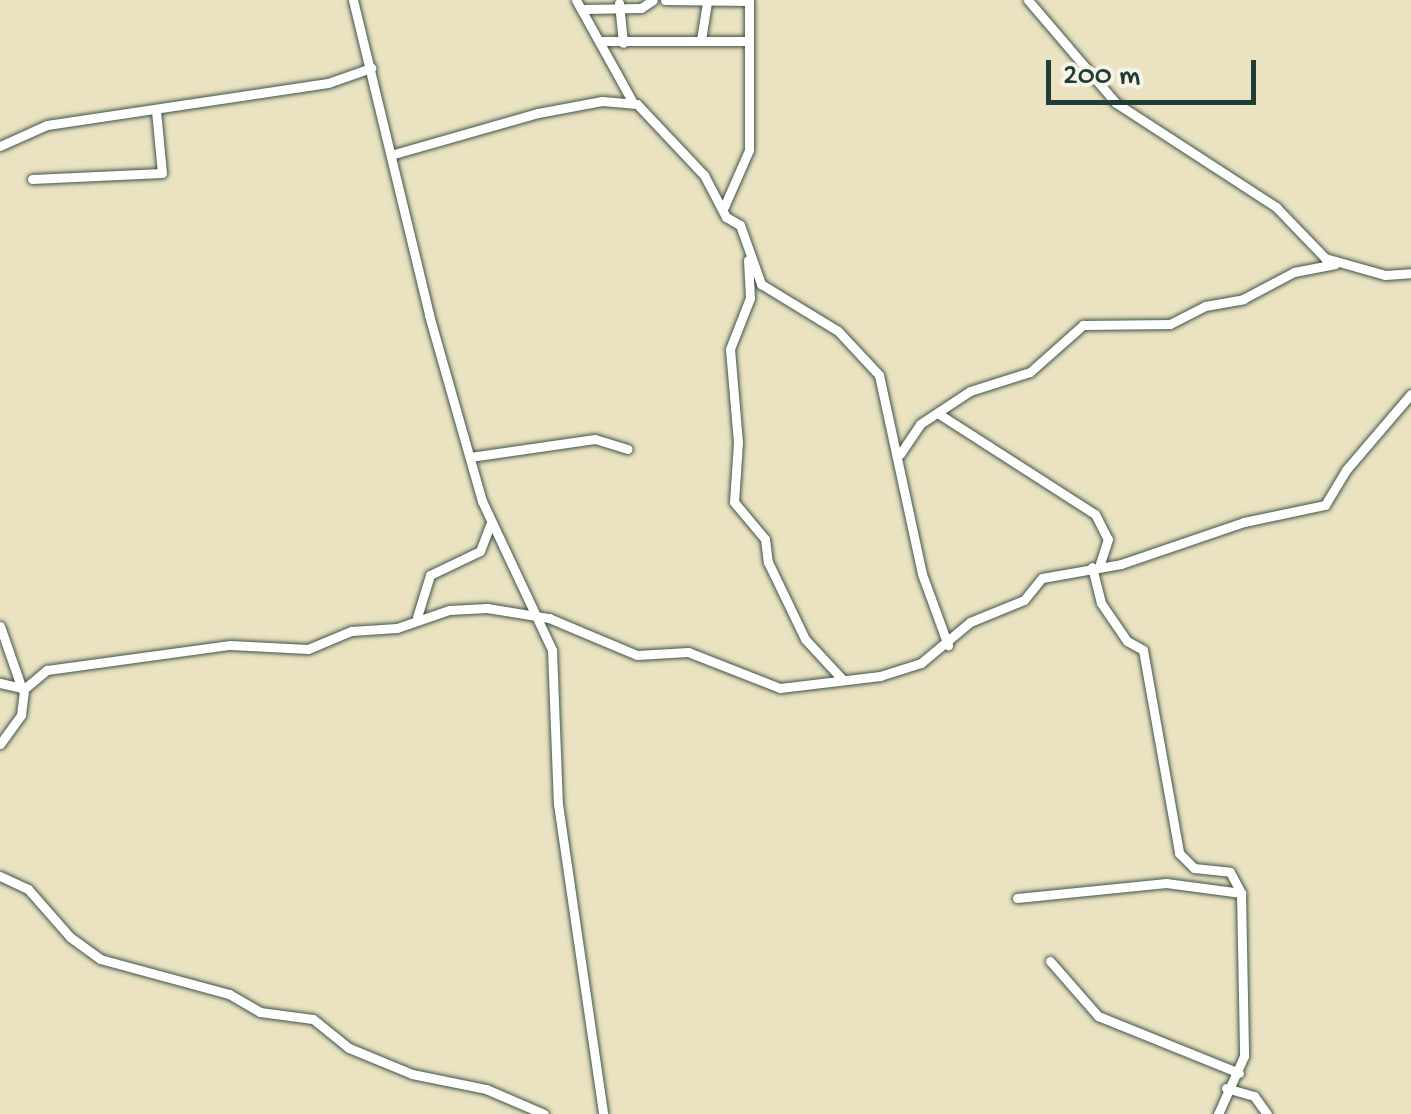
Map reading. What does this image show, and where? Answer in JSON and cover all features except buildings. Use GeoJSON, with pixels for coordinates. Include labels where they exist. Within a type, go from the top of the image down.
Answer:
{"type":"FeatureCollection","features":[{"type":"Feature","properties":{"kind":"street"},"geometry":{"type":"LineString","coordinates":[[353,0],[394,154],[429,315],[470,457],[491,523],[554,661],[558,804],[603,1114]]}},
{"type":"Feature","properties":{"kind":"street"},"geometry":{"type":"LineString","coordinates":[[576,0],[633,102],[704,175],[742,228],[749,258],[761,284],[838,331],[873,366],[900,454],[922,574],[948,645]]}},
{"type":"Feature","properties":{"kind":"street"},"geometry":{"type":"LineString","coordinates":[[584,9],[600,3],[642,8],[653,0]]}},
{"type":"Feature","properties":{"kind":"street"},"geometry":{"type":"LineString","coordinates":[[665,0],[749,0],[750,150],[724,207]]}},
{"type":"Feature","properties":{"kind":"street"},"geometry":{"type":"LineString","coordinates":[[1028,0],[1116,103],[1276,207],[1335,264]]}},
{"type":"Feature","properties":{"kind":"street"},"geometry":{"type":"LineString","coordinates":[[702,40],[707,1]]}},
{"type":"Feature","properties":{"kind":"street"},"geometry":{"type":"LineString","coordinates":[[619,3],[623,43]]}},
{"type":"Feature","properties":{"kind":"street"},"geometry":{"type":"LineString","coordinates":[[599,40],[748,41]]}},
{"type":"Feature","properties":{"kind":"street"},"geometry":{"type":"LineString","coordinates":[[0,146],[47,125],[328,82],[372,68]]}},
{"type":"Feature","properties":{"kind":"street"},"geometry":{"type":"LineString","coordinates":[[394,154],[538,112],[633,102]]}},
{"type":"Feature","properties":{"kind":"street"},"geometry":{"type":"LineString","coordinates":[[32,179],[162,173],[156,111]]}},
{"type":"Feature","properties":{"kind":"street"},"geometry":{"type":"LineString","coordinates":[[749,258],[748,306],[730,349],[738,442],[734,502],[765,539],[768,562],[805,639],[843,680]]}},
{"type":"Feature","properties":{"kind":"street"},"geometry":{"type":"LineString","coordinates":[[900,454],[916,428],[970,391],[1030,372],[1083,325],[1170,324],[1205,306],[1243,299],[1294,272],[1335,264],[1385,276],[1411,273]]}},
{"type":"Feature","properties":{"kind":"street"},"geometry":{"type":"LineString","coordinates":[[0,683],[23,689],[62,666],[230,645],[308,648],[350,631],[397,628],[417,617],[483,608],[534,616],[637,655],[688,652],[780,688],[912,667],[948,645],[970,622],[1024,600],[1042,578],[1096,565],[1121,564],[1244,522],[1325,506],[1346,470],[1411,394]]}},
{"type":"Feature","properties":{"kind":"street"},"geometry":{"type":"LineString","coordinates":[[939,414],[1094,514],[1108,539],[1096,565],[1098,598],[1126,641],[1143,650],[1179,853],[1202,870],[1222,867],[1241,894],[1240,1073],[1226,1088],[1218,1114]]}},
{"type":"Feature","properties":{"kind":"street"},"geometry":{"type":"LineString","coordinates":[[470,457],[594,440],[628,449]]}},
{"type":"Feature","properties":{"kind":"street"},"geometry":{"type":"LineString","coordinates":[[417,617],[430,574],[480,551],[491,523]]}},
{"type":"Feature","properties":{"kind":"street"},"geometry":{"type":"LineString","coordinates":[[0,626],[23,689],[18,723],[0,744]]}},
{"type":"Feature","properties":{"kind":"street"},"geometry":{"type":"LineString","coordinates":[[0,876],[28,889],[70,937],[100,959],[229,994],[260,1012],[313,1019],[349,1048],[412,1074],[486,1089],[544,1114]]}},
{"type":"Feature","properties":{"kind":"street"},"geometry":{"type":"LineString","coordinates":[[1017,898],[1166,883],[1241,894]]}},
{"type":"Feature","properties":{"kind":"street"},"geometry":{"type":"LineString","coordinates":[[1050,961],[1098,1016],[1240,1073]]}},
{"type":"Feature","properties":{"kind":"street"},"geometry":{"type":"LineString","coordinates":[[1226,1088],[1254,1096],[1267,1114]]}}]}
